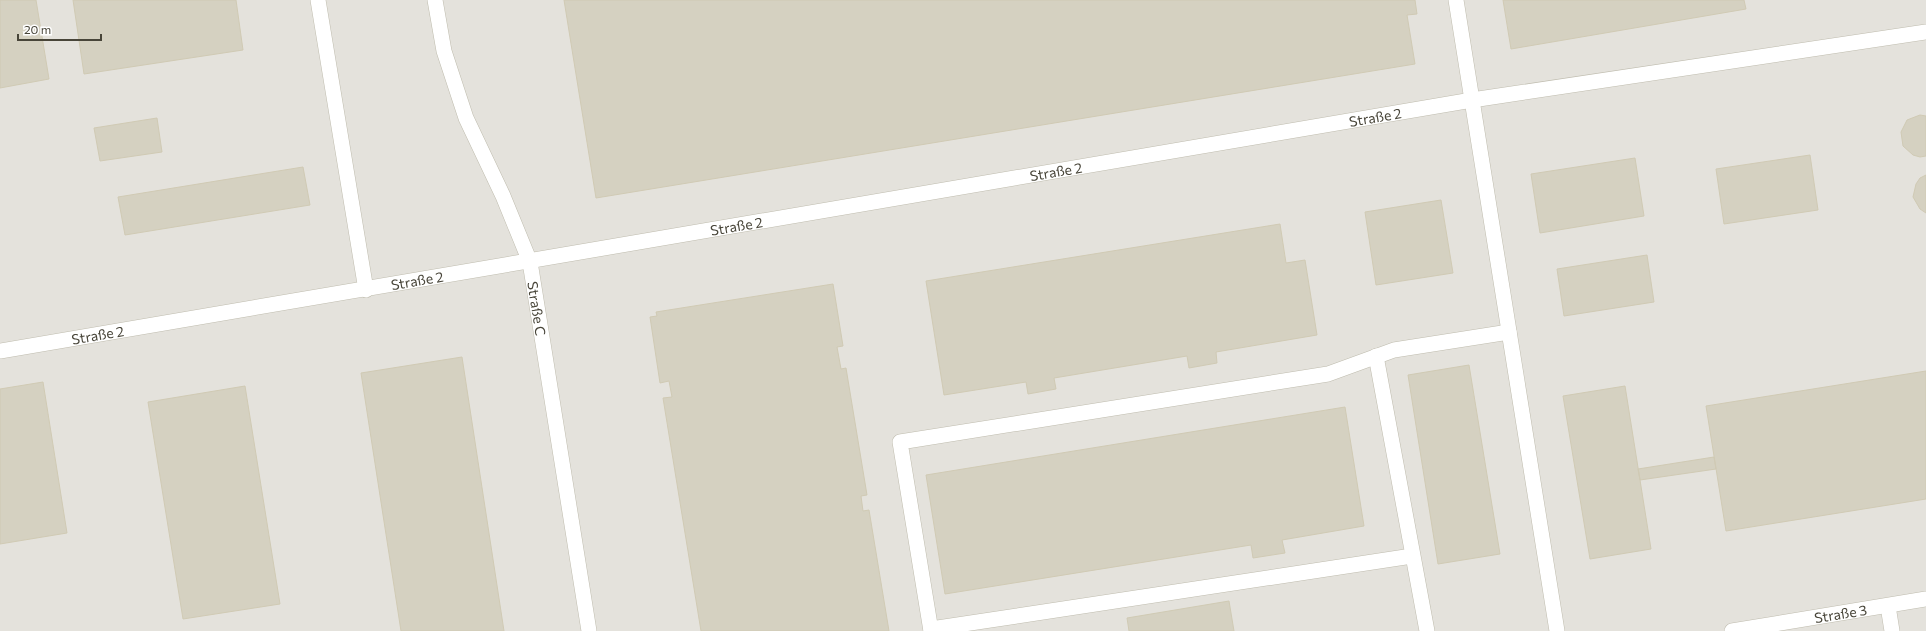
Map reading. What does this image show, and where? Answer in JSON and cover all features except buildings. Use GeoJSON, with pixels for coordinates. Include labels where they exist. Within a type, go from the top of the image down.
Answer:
{"type":"FeatureCollection","features":[{"type":"Feature","properties":{"kind":"lane"},"geometry":{"type":"LineString","coordinates":[[318,0],[366,290]]}},
{"type":"Feature","properties":{"kind":"lane","name":"Straße C"},"geometry":{"type":"LineString","coordinates":[[435,0],[444,51],[466,118],[503,196],[530,262],[589,631]]}},
{"type":"Feature","properties":{"kind":"lane"},"geometry":{"type":"LineString","coordinates":[[1456,0],[1557,631]]}},
{"type":"Feature","properties":{"kind":"lane","name":"Straße 2"},"geometry":{"type":"LineString","coordinates":[[0,351],[366,290],[1472,100],[1926,32]]}},
{"type":"Feature","properties":{"kind":"lane"},"geometry":{"type":"LineString","coordinates":[[1412,556],[931,630],[900,442],[1328,374],[1394,350],[1509,332]]}},
{"type":"Feature","properties":{"kind":"lane"},"geometry":{"type":"LineString","coordinates":[[1376,356],[1427,631]]}},
{"type":"Feature","properties":{"kind":"lane","name":"Straße 3"},"geometry":{"type":"LineString","coordinates":[[1732,631],[1926,599]]}},
{"type":"Feature","properties":{"kind":"lane"},"geometry":{"type":"LineString","coordinates":[[1888,606],[1892,631]]}},
{"type":"Feature","properties":{"kind":"shaded area"},"geometry":{"type":"Polygon","coordinates":[[[0,0],[1926,0],[1926,631],[0,631],[0,0]]]}}]}
